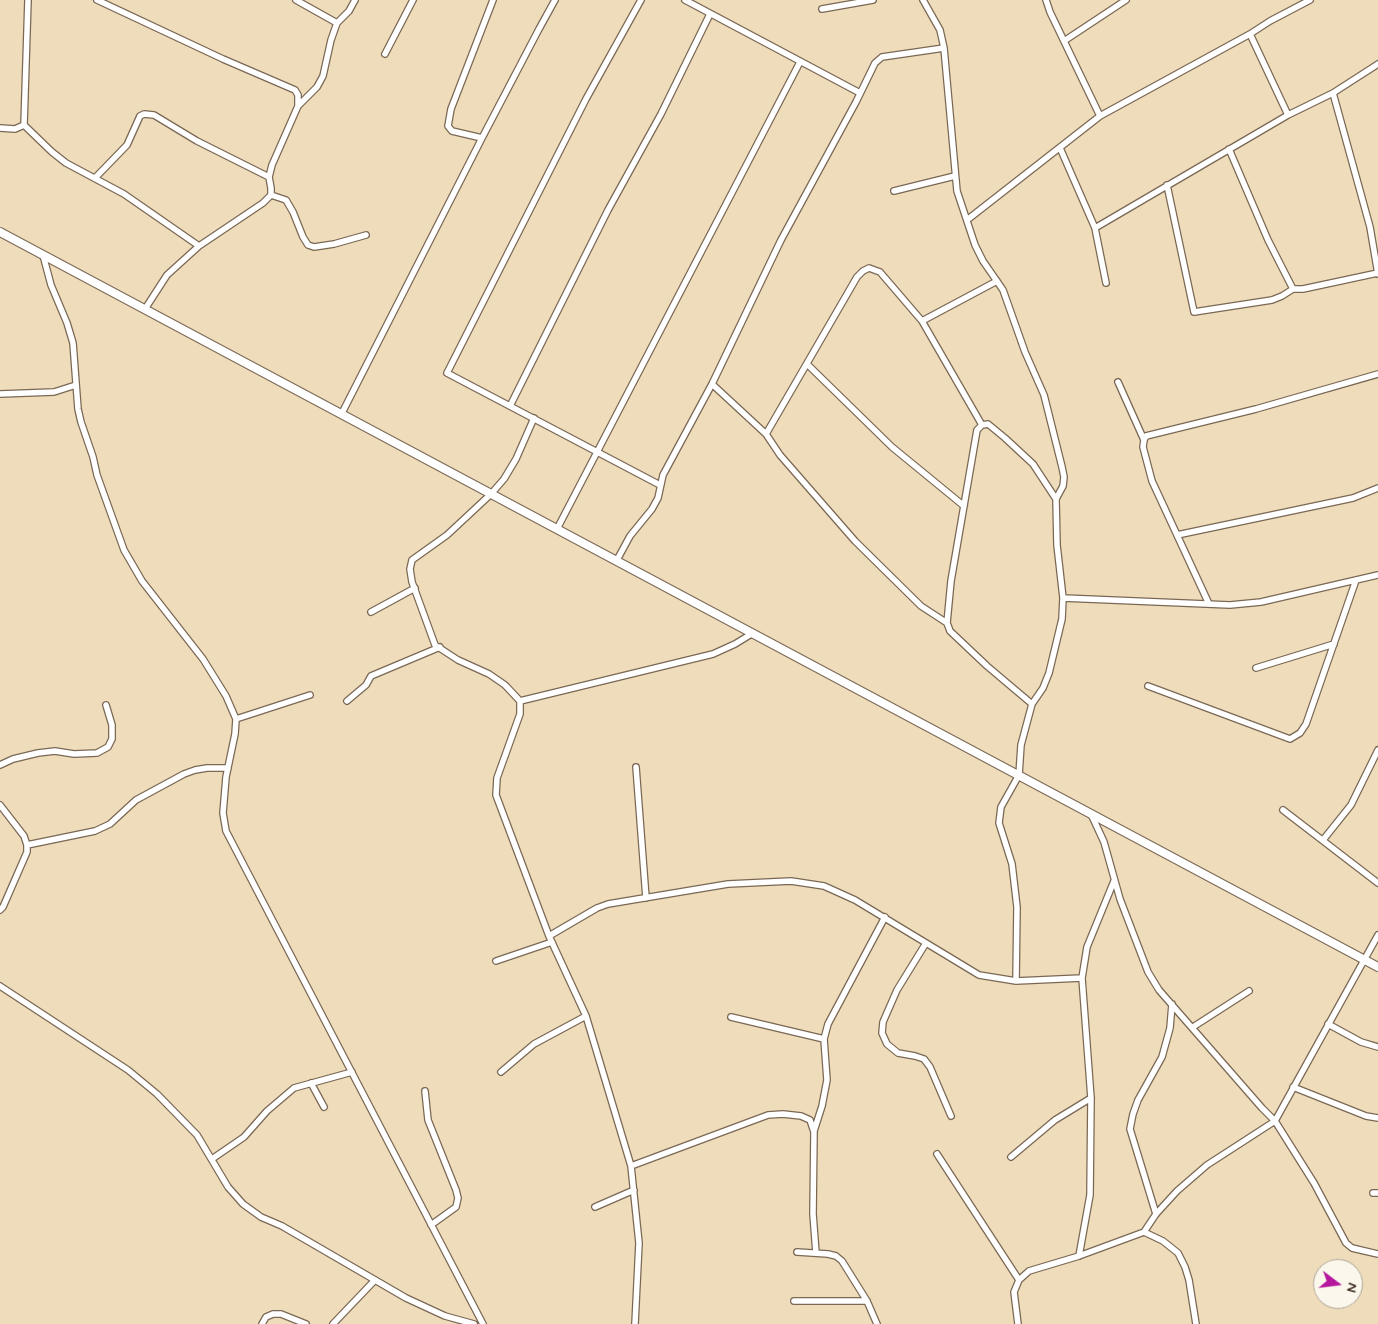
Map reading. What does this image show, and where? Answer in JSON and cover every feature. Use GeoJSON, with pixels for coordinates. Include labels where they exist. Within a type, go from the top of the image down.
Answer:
{"type":"FeatureCollection","features":[{"type":"Feature","properties":{"kind":"main road"},"geometry":{"type":"LineString","coordinates":[[0,232],[1378,968]]}},
{"type":"Feature","properties":{"kind":"street"},"geometry":{"type":"LineString","coordinates":[[28,0],[24,125],[66,163],[124,194],[198,246]]}},
{"type":"Feature","properties":{"kind":"street"},"geometry":{"type":"LineString","coordinates":[[97,0],[223,59],[295,90],[298,95],[298,106]]}},
{"type":"Feature","properties":{"kind":"street"},"geometry":{"type":"LineString","coordinates":[[296,0],[338,23]]}},
{"type":"Feature","properties":{"kind":"street"},"geometry":{"type":"LineString","coordinates":[[145,309],[166,275],[198,246],[263,203],[271,195],[269,177],[272,166],[298,106],[317,87],[324,76],[330,40],[338,23],[350,10],[355,0]]}},
{"type":"Feature","properties":{"kind":"street"},"geometry":{"type":"LineString","coordinates":[[385,54],[413,0]]}},
{"type":"Feature","properties":{"kind":"street"},"geometry":{"type":"LineString","coordinates":[[482,138],[452,131],[448,126],[452,109],[494,0]]}},
{"type":"Feature","properties":{"kind":"street"},"geometry":{"type":"LineString","coordinates":[[342,413],[482,138],[555,0]]}},
{"type":"Feature","properties":{"kind":"street"},"geometry":{"type":"LineString","coordinates":[[641,0],[586,99],[447,373],[660,485]]}},
{"type":"Feature","properties":{"kind":"street"},"geometry":{"type":"LineString","coordinates":[[685,0],[860,93]]}},
{"type":"Feature","properties":{"kind":"street"},"geometry":{"type":"LineString","coordinates":[[822,9],[872,0]]}},
{"type":"Feature","properties":{"kind":"street"},"geometry":{"type":"LineString","coordinates":[[923,0],[940,30],[944,48],[957,191],[975,245],[1003,290],[1025,352],[1044,395],[1064,477],[1056,499],[1057,545],[1063,598],[1062,619],[1049,673],[1043,688],[1032,704],[1021,745],[1019,775],[1001,807],[999,823],[1002,839],[1012,864],[1017,907],[1016,981]]}},
{"type":"Feature","properties":{"kind":"street"},"geometry":{"type":"LineString","coordinates":[[1046,0],[1100,116]]}},
{"type":"Feature","properties":{"kind":"street"},"geometry":{"type":"LineString","coordinates":[[1064,41],[1126,0]]}},
{"type":"Feature","properties":{"kind":"street"},"geometry":{"type":"LineString","coordinates":[[967,220],[1100,116],[1310,0]]}},
{"type":"Feature","properties":{"kind":"street"},"geometry":{"type":"LineString","coordinates":[[510,406],[608,210],[661,114],[710,14]]}},
{"type":"Feature","properties":{"kind":"street"},"geometry":{"type":"LineString","coordinates":[[1250,34],[1288,115]]}},
{"type":"Feature","properties":{"kind":"street"},"geometry":{"type":"LineString","coordinates":[[617,560],[630,536],[652,509],[658,498],[663,475],[712,384],[781,240],[875,63],[882,57],[944,48]]}},
{"type":"Feature","properties":{"kind":"street"},"geometry":{"type":"LineString","coordinates":[[557,529],[800,62]]}},
{"type":"Feature","properties":{"kind":"street"},"geometry":{"type":"LineString","coordinates":[[1095,228],[1288,115],[1333,93],[1378,64]]}},
{"type":"Feature","properties":{"kind":"street"},"geometry":{"type":"LineString","coordinates":[[1167,186],[1194,312],[1272,300],[1293,288],[1303,289],[1378,275],[1370,227],[1333,93]]}},
{"type":"Feature","properties":{"kind":"street"},"geometry":{"type":"LineString","coordinates":[[95,178],[127,145],[140,116],[144,114],[154,115],[197,141],[269,177]]}},
{"type":"Feature","properties":{"kind":"street"},"geometry":{"type":"LineString","coordinates":[[0,128],[15,129],[24,125]]}},
{"type":"Feature","properties":{"kind":"street"},"geometry":{"type":"LineString","coordinates":[[1060,148],[1095,228],[1106,283]]}},
{"type":"Feature","properties":{"kind":"street"},"geometry":{"type":"LineString","coordinates":[[1229,150],[1268,240],[1293,288]]}},
{"type":"Feature","properties":{"kind":"street"},"geometry":{"type":"LineString","coordinates":[[894,191],[955,176]]}},
{"type":"Feature","properties":{"kind":"street"},"geometry":{"type":"LineString","coordinates":[[271,195],[286,200],[308,246],[334,244],[366,235]]}},
{"type":"Feature","properties":{"kind":"street"},"geometry":{"type":"LineString","coordinates":[[43,255],[51,285],[73,343],[79,415],[94,457],[97,476],[130,562],[142,581],[203,660],[226,696],[236,718],[223,813],[226,831],[482,1324]]}},
{"type":"Feature","properties":{"kind":"street"},"geometry":{"type":"LineString","coordinates":[[766,434],[857,277],[869,268],[880,272],[922,322],[982,425]]}},
{"type":"Feature","properties":{"kind":"street"},"geometry":{"type":"LineString","coordinates":[[922,322],[997,281]]}},
{"type":"Feature","properties":{"kind":"street"},"geometry":{"type":"LineString","coordinates":[[806,364],[892,447],[964,506]]}},
{"type":"Feature","properties":{"kind":"street"},"geometry":{"type":"LineString","coordinates":[[1209,604],[1152,481],[1143,447],[1146,436],[1256,409],[1378,374]]}},
{"type":"Feature","properties":{"kind":"street"},"geometry":{"type":"LineString","coordinates":[[1118,382],[1144,440]]}},
{"type":"Feature","properties":{"kind":"street"},"geometry":{"type":"LineString","coordinates":[[712,384],[766,434],[780,455],[855,541],[921,606],[946,623],[950,631],[987,666],[1032,704]]}},
{"type":"Feature","properties":{"kind":"street"},"geometry":{"type":"LineString","coordinates":[[0,394],[54,392],[76,385]]}},
{"type":"Feature","properties":{"kind":"street"},"geometry":{"type":"LineString","coordinates":[[534,418],[516,459],[504,479],[491,494],[447,535],[412,560],[410,569],[435,644],[458,660],[489,674],[505,685],[520,701],[520,714],[498,778],[496,794],[549,936],[586,1016],[631,1166],[639,1244],[635,1324]]}},
{"type":"Feature","properties":{"kind":"street"},"geometry":{"type":"LineString","coordinates":[[946,623],[951,581],[977,430],[982,425],[988,424],[1033,464],[1056,499]]}},
{"type":"Feature","properties":{"kind":"street"},"geometry":{"type":"LineString","coordinates":[[1177,535],[1353,498],[1378,488]]}},
{"type":"Feature","properties":{"kind":"street"},"geometry":{"type":"LineString","coordinates":[[1063,598],[1230,605],[1261,602],[1378,575]]}},
{"type":"Feature","properties":{"kind":"street"},"geometry":{"type":"LineString","coordinates":[[1148,686],[1290,739],[1300,733],[1306,724],[1356,580]]}},
{"type":"Feature","properties":{"kind":"street"},"geometry":{"type":"LineString","coordinates":[[371,612],[415,588]]}},
{"type":"Feature","properties":{"kind":"street"},"geometry":{"type":"LineString","coordinates":[[520,701],[714,654],[753,633]]}},
{"type":"Feature","properties":{"kind":"street"},"geometry":{"type":"LineString","coordinates":[[1256,668],[1334,644]]}},
{"type":"Feature","properties":{"kind":"street"},"geometry":{"type":"LineString","coordinates":[[347,701],[366,685],[371,676],[440,648]]}},
{"type":"Feature","properties":{"kind":"street"},"geometry":{"type":"LineString","coordinates":[[236,718],[310,695]]}},
{"type":"Feature","properties":{"kind":"street"},"geometry":{"type":"LineString","coordinates":[[0,765],[13,759],[38,753],[55,751],[74,754],[97,753],[108,747],[112,739],[112,724],[106,705]]}},
{"type":"Feature","properties":{"kind":"street"},"geometry":{"type":"LineString","coordinates":[[1323,840],[1350,805],[1378,750]]}},
{"type":"Feature","properties":{"kind":"street"},"geometry":{"type":"LineString","coordinates":[[636,767],[646,898]]}},
{"type":"Feature","properties":{"kind":"street"},"geometry":{"type":"LineString","coordinates":[[27,845],[95,831],[110,824],[136,800],[184,774],[195,770],[228,768]]}},
{"type":"Feature","properties":{"kind":"street"},"geometry":{"type":"LineString","coordinates":[[0,805],[24,836],[27,845],[27,852],[0,910]]}},
{"type":"Feature","properties":{"kind":"street"},"geometry":{"type":"LineString","coordinates":[[1283,810],[1378,883]]}},
{"type":"Feature","properties":{"kind":"street"},"geometry":{"type":"LineString","coordinates":[[1091,814],[1104,842],[1114,881],[1148,972],[1159,990],[1275,1121],[1314,1183],[1346,1243],[1352,1248],[1378,1254]]}},
{"type":"Feature","properties":{"kind":"street"},"geometry":{"type":"LineString","coordinates":[[549,936],[597,908],[608,904],[728,884],[790,881],[824,886],[855,900],[979,975],[1016,981],[1082,978]]}},
{"type":"Feature","properties":{"kind":"street"},"geometry":{"type":"LineString","coordinates":[[1079,1256],[1090,1195],[1091,1098],[1082,978],[1087,947],[1114,881]]}},
{"type":"Feature","properties":{"kind":"street"},"geometry":{"type":"LineString","coordinates":[[816,1254],[813,1214],[814,1132],[827,1080],[824,1039],[828,1024],[885,917]]}},
{"type":"Feature","properties":{"kind":"street"},"geometry":{"type":"LineString","coordinates":[[1018,1324],[1014,1292],[1019,1280],[1028,1271],[1079,1256],[1144,1232],[1156,1214],[1177,1191],[1207,1165],[1275,1121],[1378,934]]}},
{"type":"Feature","properties":{"kind":"street"},"geometry":{"type":"LineString","coordinates":[[496,961],[552,942]]}},
{"type":"Feature","properties":{"kind":"street"},"geometry":{"type":"LineString","coordinates":[[926,943],[897,990],[883,1022],[882,1033],[888,1044],[898,1053],[924,1059],[930,1067],[951,1116]]}},
{"type":"Feature","properties":{"kind":"street"},"geometry":{"type":"LineString","coordinates":[[0,986],[128,1070],[157,1094],[197,1135],[228,1187],[243,1204],[261,1217],[282,1226],[406,1298],[445,1316],[469,1324]]}},
{"type":"Feature","properties":{"kind":"street"},"geometry":{"type":"LineString","coordinates":[[1193,1027],[1249,991]]}},
{"type":"Feature","properties":{"kind":"street"},"geometry":{"type":"LineString","coordinates":[[1156,1214],[1130,1129],[1138,1100],[1162,1058],[1170,1028],[1172,1004]]}},
{"type":"Feature","properties":{"kind":"street"},"geometry":{"type":"LineString","coordinates":[[501,1072],[534,1044],[586,1016]]}},
{"type":"Feature","properties":{"kind":"street"},"geometry":{"type":"LineString","coordinates":[[731,1017],[824,1039]]}},
{"type":"Feature","properties":{"kind":"street"},"geometry":{"type":"LineString","coordinates":[[1328,1024],[1361,1042],[1378,1047]]}},
{"type":"Feature","properties":{"kind":"street"},"geometry":{"type":"LineString","coordinates":[[212,1159],[244,1137],[267,1111],[294,1088],[352,1072]]}},
{"type":"Feature","properties":{"kind":"street"},"geometry":{"type":"LineString","coordinates":[[311,1083],[324,1107]]}},
{"type":"Feature","properties":{"kind":"street"},"geometry":{"type":"LineString","coordinates":[[1293,1088],[1366,1116],[1378,1118]]}},
{"type":"Feature","properties":{"kind":"street"},"geometry":{"type":"LineString","coordinates":[[425,1091],[428,1120],[458,1198],[456,1207],[431,1225]]}},
{"type":"Feature","properties":{"kind":"street"},"geometry":{"type":"LineString","coordinates":[[1010,1157],[1055,1120],[1091,1098]]}},
{"type":"Feature","properties":{"kind":"street"},"geometry":{"type":"LineString","coordinates":[[631,1166],[768,1115],[801,1116],[810,1120],[814,1132]]}},
{"type":"Feature","properties":{"kind":"street"},"geometry":{"type":"LineString","coordinates":[[937,1154],[1019,1280]]}},
{"type":"Feature","properties":{"kind":"street"},"geometry":{"type":"LineString","coordinates":[[595,1207],[634,1190]]}},
{"type":"Feature","properties":{"kind":"street"},"geometry":{"type":"LineString","coordinates":[[1144,1232],[1163,1240],[1178,1253],[1189,1280],[1196,1324]]}},
{"type":"Feature","properties":{"kind":"street"},"geometry":{"type":"LineString","coordinates":[[797,1252],[836,1256],[842,1262],[867,1301],[877,1324]]}},
{"type":"Feature","properties":{"kind":"street"},"geometry":{"type":"LineString","coordinates":[[333,1324],[375,1280]]}},
{"type":"Feature","properties":{"kind":"street"},"geometry":{"type":"LineString","coordinates":[[794,1301],[867,1301]]}},
{"type":"Feature","properties":{"kind":"street"},"geometry":{"type":"LineString","coordinates":[[262,1324],[266,1317],[281,1314],[306,1324]]}}]}
